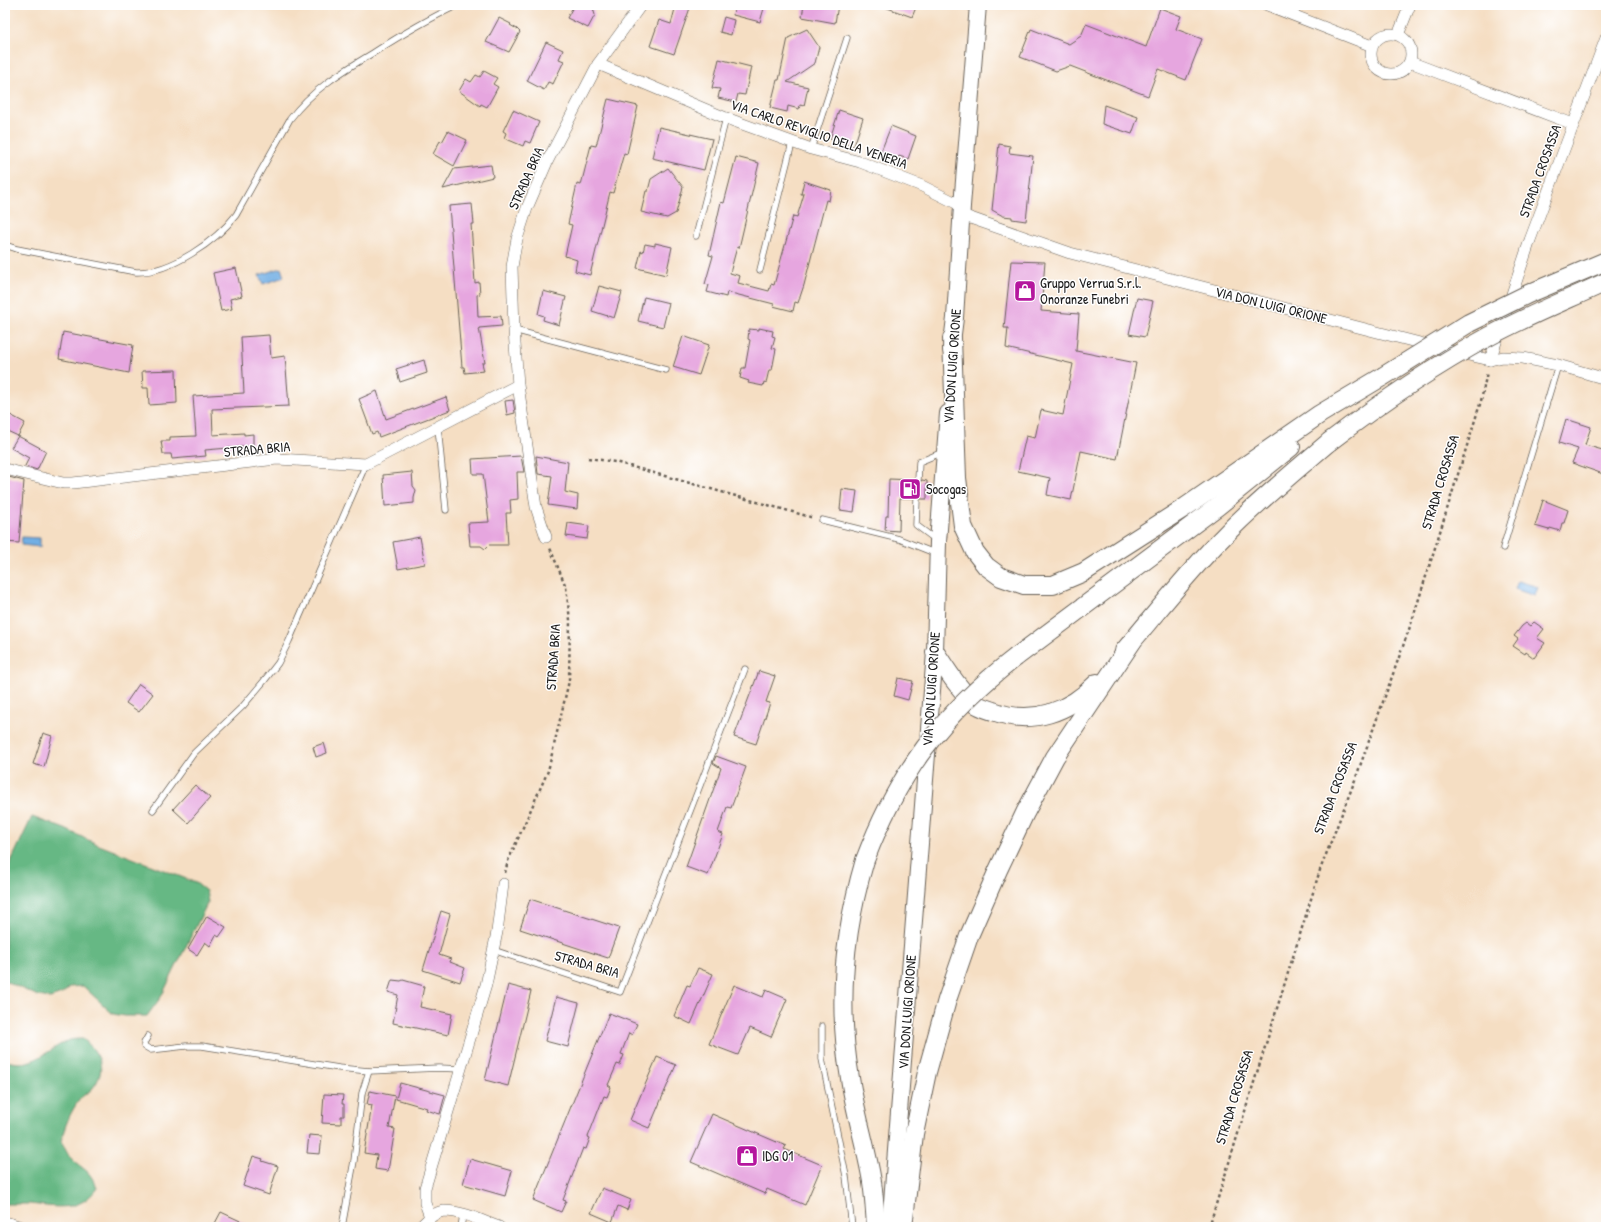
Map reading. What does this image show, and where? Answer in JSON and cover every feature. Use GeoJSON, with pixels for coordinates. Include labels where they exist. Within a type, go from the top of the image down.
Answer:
{"type":"FeatureCollection","features":[{"type":"Feature","properties":{"kind":"highway"},"geometry":{"type":"LineString","coordinates":[[952,338],[957,478],[963,526],[975,552],[986,566],[1001,577],[1024,585],[1053,585],[1084,572],[1469,323],[1528,294],[1606,261]]}},
{"type":"Feature","properties":{"kind":"highway"},"geometry":{"type":"LineString","coordinates":[[935,652],[953,681],[977,705],[1004,716],[1028,718],[1051,713],[1073,704],[1100,680],[1165,600],[1224,536],[1281,483],[1330,442],[1402,389],[1490,336],[1606,282]]}},
{"type":"Feature","properties":{"kind":"highway"},"geometry":{"type":"LineString","coordinates":[[876,1227],[871,1177],[850,1078],[845,1039],[843,1001],[844,965],[858,884],[865,860],[879,825],[899,785],[943,723],[963,702],[993,675],[1218,506],[1322,417]]}},
{"type":"Feature","properties":{"kind":"highway"},"geometry":{"type":"LineString","coordinates":[[902,1227],[914,1134],[927,1072],[947,1000],[969,936],[1001,863],[1055,758],[1132,642]]}},
{"type":"Feature","properties":{"kind":"main road","name":"VIA DON LUIGI ORIONE"},"geometry":{"type":"LineString","coordinates":[[890,1227],[935,652],[938,548],[977,9]]}},
{"type":"Feature","properties":{"kind":"main road","name":"VIA DON LUIGI ORIONE"},"geometry":{"type":"LineString","coordinates":[[896,1163],[898,1227]]}},
{"type":"Feature","properties":{"kind":"street","name":"STRADA BRIA"},"geometry":{"type":"LineString","coordinates":[[546,537],[536,507],[518,385],[514,330],[512,267],[517,239],[527,208],[547,162],[598,64],[641,5]]}},
{"type":"Feature","properties":{"kind":"street"},"geometry":{"type":"LineString","coordinates":[[1267,5],[1372,46]]}},
{"type":"Feature","properties":{"kind":"street"},"geometry":{"type":"LineString","coordinates":[[1398,35],[1410,5]]}},
{"type":"Feature","properties":{"kind":"street"},"geometry":{"type":"LineString","coordinates":[[1383,35],[1398,35],[1408,43],[1411,56],[1410,62],[1406,68],[1400,72],[1387,74],[1375,66],[1372,60],[1372,46],[1383,35]]}},
{"type":"Feature","properties":{"kind":"street","name":"STRADA CROSASSA"},"geometry":{"type":"LineString","coordinates":[[1490,360],[1530,240],[1606,38]]}},
{"type":"Feature","properties":{"kind":"street"},"geometry":{"type":"LineString","coordinates":[[1410,62],[1573,124]]}},
{"type":"Feature","properties":{"kind":"street","name":"VIA CARLO REVIGLIO DELLA VENERIA"},"geometry":{"type":"LineString","coordinates":[[598,64],[726,118],[810,150],[860,162],[922,186],[962,210]]}},
{"type":"Feature","properties":{"kind":"street","name":"VIA DON LUIGI ORIONE"},"geometry":{"type":"LineString","coordinates":[[962,210],[1070,253],[1490,360]]}},
{"type":"Feature","properties":{"kind":"street"},"geometry":{"type":"LineString","coordinates":[[1490,360],[1502,357],[1522,358],[1558,365],[1606,379]]}},
{"type":"Feature","properties":{"kind":"street"},"geometry":{"type":"LineString","coordinates":[[366,464],[518,385]]}},
{"type":"Feature","properties":{"kind":"street","name":"STRADA BRIA"},"geometry":{"type":"LineString","coordinates":[[5,469],[63,483],[73,483],[277,459],[366,464]]}},
{"type":"Feature","properties":{"kind":"street"},"geometry":{"type":"LineString","coordinates":[[430,1217],[425,1203],[425,1188],[486,985],[497,932],[503,884]]}},
{"type":"Feature","properties":{"kind":"street"},"geometry":{"type":"LineString","coordinates":[[420,1227],[430,1217],[443,1211],[463,1215],[499,1227]]}},
{"type":"Feature","properties":{"kind":"street"},"geometry":{"type":"LineString","coordinates":[[5,1222],[22,1227]]}},
{"type":"Feature","properties":{"kind":"lane"},"geometry":{"type":"LineString","coordinates":[[5,245],[17,249],[147,273],[164,267],[190,254],[213,239],[226,228],[236,214],[290,119],[315,91],[332,78],[424,21],[458,5]]}},
{"type":"Feature","properties":{"kind":"lane"},"geometry":{"type":"LineString","coordinates":[[810,150],[847,38]]}},
{"type":"Feature","properties":{"kind":"lane"},"geometry":{"type":"LineString","coordinates":[[696,236],[726,118]]}},
{"type":"Feature","properties":{"kind":"lane"},"geometry":{"type":"LineString","coordinates":[[760,270],[792,143]]}},
{"type":"Feature","properties":{"kind":"lane"},"geometry":{"type":"LineString","coordinates":[[514,330],[666,370]]}},
{"type":"Feature","properties":{"kind":"lane"},"geometry":{"type":"LineString","coordinates":[[1503,548],[1558,365]]}},
{"type":"Feature","properties":{"kind":"lane"},"geometry":{"type":"LineString","coordinates":[[438,427],[446,510]]}},
{"type":"Feature","properties":{"kind":"lane"},"geometry":{"type":"LineString","coordinates":[[918,480],[919,462],[946,451]]}},
{"type":"Feature","properties":{"kind":"lane"},"geometry":{"type":"LineString","coordinates":[[153,810],[194,753],[243,706],[278,663],[366,464]]}},
{"type":"Feature","properties":{"kind":"lane"},"geometry":{"type":"LineString","coordinates":[[917,499],[916,525],[938,548]]}},
{"type":"Feature","properties":{"kind":"lane"},"geometry":{"type":"LineString","coordinates":[[822,520],[938,548]]}},
{"type":"Feature","properties":{"kind":"lane","name":"STRADA BRIA"},"geometry":{"type":"LineString","coordinates":[[493,950],[620,992],[745,669]]}},
{"type":"Feature","properties":{"kind":"lane"},"geometry":{"type":"LineString","coordinates":[[822,1026],[822,1059],[846,1176],[852,1227]]}},
{"type":"Feature","properties":{"kind":"lane"},"geometry":{"type":"LineString","coordinates":[[148,1036],[144,1046],[151,1050],[186,1046],[202,1046],[339,1068],[369,1071],[439,1068],[460,1069]]}},
{"type":"Feature","properties":{"kind":"lane"},"geometry":{"type":"LineString","coordinates":[[342,1227],[354,1161],[362,1093],[369,1071]]}},
{"type":"Feature","properties":{"kind":"lane"},"geometry":{"type":"LineString","coordinates":[[461,1227],[463,1215]]}},
{"type":"Feature","properties":{"kind":"path","name":"STRADA CROSASSA"},"geometry":{"type":"LineString","coordinates":[[1209,1227],[1320,870],[1355,780],[1412,621],[1481,401],[1490,360]]}},
{"type":"Feature","properties":{"kind":"path"},"geometry":{"type":"LineString","coordinates":[[588,458],[615,462],[822,520]]}},
{"type":"Feature","properties":{"kind":"path","name":"STRADA BRIA"},"geometry":{"type":"LineString","coordinates":[[503,884],[508,861],[548,771],[569,681],[570,620],[566,587],[546,537]]}},
{"type":"Feature","properties":{"kind":"green space"},"geometry":{"type":"Polygon","coordinates":[[[32,817],[196,883],[206,891],[208,902],[161,997],[147,1016],[125,1016],[113,1014],[83,986],[70,987],[62,994],[50,998],[38,996],[5,981],[5,874],[32,817]]]}},
{"type":"Feature","properties":{"kind":"green space"},"geometry":{"type":"Polygon","coordinates":[[[83,1039],[98,1056],[101,1069],[100,1075],[92,1089],[81,1098],[73,1109],[61,1141],[71,1158],[86,1170],[97,1188],[90,1196],[75,1205],[58,1207],[30,1204],[5,1204],[5,1060],[15,1063],[32,1061],[70,1040],[83,1039]]]}},
{"type":"Feature","properties":{"kind":"water"},"geometry":{"type":"Polygon","coordinates":[[[281,268],[284,277],[263,284],[259,275],[281,268]]]}},
{"type":"Feature","properties":{"kind":"water"},"geometry":{"type":"Polygon","coordinates":[[[22,537],[40,538],[40,547],[21,545],[22,537]]]}},
{"type":"Feature","properties":{"kind":"water"},"geometry":{"type":"Polygon","coordinates":[[[1518,581],[1538,587],[1535,596],[1515,589],[1518,581]]]}},
{"type":"Feature","properties":{"kind":"building"},"geometry":{"type":"Polygon","coordinates":[[[574,5],[592,5],[595,15],[588,28],[567,18],[574,5]]]}},
{"type":"Feature","properties":{"kind":"building"},"geometry":{"type":"Polygon","coordinates":[[[676,5],[691,5],[674,54],[650,46],[659,20],[671,24],[676,5]]]}},
{"type":"Feature","properties":{"kind":"building"},"geometry":{"type":"Polygon","coordinates":[[[735,5],[765,5],[760,22],[733,15],[735,5]]]}},
{"type":"Feature","properties":{"kind":"building"},"geometry":{"type":"Polygon","coordinates":[[[804,5],[838,5],[835,23],[802,17],[804,5]]]}},
{"type":"Feature","properties":{"kind":"building"},"geometry":{"type":"Polygon","coordinates":[[[917,5],[912,17],[882,6],[917,5]]]}},
{"type":"Feature","properties":{"kind":"building"},"geometry":{"type":"Polygon","coordinates":[[[1160,8],[1181,16],[1176,29],[1202,39],[1186,80],[1158,69],[1148,96],[1070,66],[1056,71],[1020,57],[1031,29],[1069,44],[1081,36],[1086,24],[1146,47],[1160,8]]]}},
{"type":"Feature","properties":{"kind":"building"},"geometry":{"type":"Polygon","coordinates":[[[724,17],[734,20],[731,35],[720,32],[724,17]]]}},
{"type":"Feature","properties":{"kind":"building"},"geometry":{"type":"Polygon","coordinates":[[[499,18],[511,24],[510,25],[520,32],[509,52],[486,42],[499,18]]]}},
{"type":"Feature","properties":{"kind":"building"},"geometry":{"type":"Polygon","coordinates":[[[807,29],[819,47],[815,63],[787,82],[808,87],[804,106],[800,105],[799,109],[788,106],[787,112],[770,108],[777,80],[779,80],[788,38],[807,29]]]}},
{"type":"Feature","properties":{"kind":"building"},"geometry":{"type":"Polygon","coordinates":[[[546,42],[563,50],[559,59],[564,61],[553,84],[548,82],[544,90],[527,81],[546,42]]]}},
{"type":"Feature","properties":{"kind":"building"},"geometry":{"type":"Polygon","coordinates":[[[719,59],[751,67],[745,95],[738,94],[736,102],[718,98],[720,89],[712,88],[719,59]]]}},
{"type":"Feature","properties":{"kind":"building"},"geometry":{"type":"Polygon","coordinates":[[[484,71],[497,78],[493,84],[498,87],[487,107],[481,104],[480,106],[459,91],[466,79],[471,82],[476,75],[480,77],[484,71]]]}},
{"type":"Feature","properties":{"kind":"building"},"geometry":{"type":"Polygon","coordinates":[[[608,99],[638,106],[627,154],[624,153],[613,193],[610,192],[590,275],[575,271],[577,260],[565,256],[572,225],[568,224],[577,184],[581,185],[591,145],[596,146],[608,99]]]}},
{"type":"Feature","properties":{"kind":"building"},"geometry":{"type":"Polygon","coordinates":[[[1104,105],[1138,117],[1132,134],[1102,124],[1104,105]]]}},
{"type":"Feature","properties":{"kind":"building"},"geometry":{"type":"Polygon","coordinates":[[[513,110],[539,122],[530,143],[525,141],[523,146],[504,138],[506,133],[503,131],[513,110]]]}},
{"type":"Feature","properties":{"kind":"building"},"geometry":{"type":"Polygon","coordinates":[[[839,110],[863,118],[854,146],[830,139],[839,110]]]}},
{"type":"Feature","properties":{"kind":"building"},"geometry":{"type":"Polygon","coordinates":[[[891,126],[916,136],[908,159],[899,156],[897,160],[880,154],[891,126]]]}},
{"type":"Feature","properties":{"kind":"building"},"geometry":{"type":"Polygon","coordinates":[[[659,127],[712,139],[704,170],[652,158],[659,127]]]}},
{"type":"Feature","properties":{"kind":"building"},"geometry":{"type":"Polygon","coordinates":[[[448,131],[467,140],[454,166],[433,154],[440,141],[442,142],[448,131]]]}},
{"type":"Feature","properties":{"kind":"building"},"geometry":{"type":"Polygon","coordinates":[[[999,144],[1010,146],[1009,153],[1033,156],[1026,221],[1012,219],[1012,217],[1003,216],[992,210],[999,144]]]}},
{"type":"Feature","properties":{"kind":"building"},"geometry":{"type":"Polygon","coordinates":[[[736,157],[759,163],[739,248],[737,247],[730,273],[740,276],[738,283],[769,291],[771,284],[774,285],[793,216],[797,217],[804,194],[801,194],[804,181],[831,190],[829,201],[826,200],[804,285],[798,303],[795,302],[793,311],[773,306],[774,304],[727,292],[726,297],[707,292],[709,285],[705,284],[713,256],[709,255],[721,202],[724,203],[736,157]]]}},
{"type":"Feature","properties":{"kind":"building"},"geometry":{"type":"Polygon","coordinates":[[[491,165],[493,177],[443,189],[454,169],[491,165]]]}},
{"type":"Feature","properties":{"kind":"building"},"geometry":{"type":"Polygon","coordinates":[[[668,168],[683,187],[676,213],[667,218],[641,212],[646,191],[648,191],[651,179],[668,168]]]}},
{"type":"Feature","properties":{"kind":"building"},"geometry":{"type":"Polygon","coordinates":[[[472,204],[474,224],[471,224],[475,283],[479,282],[480,294],[477,295],[478,317],[501,316],[502,326],[479,328],[485,363],[482,363],[484,371],[465,373],[464,367],[462,367],[449,206],[472,204]]]}},
{"type":"Feature","properties":{"kind":"building"},"geometry":{"type":"Polygon","coordinates":[[[655,243],[672,247],[666,275],[637,268],[641,251],[643,252],[645,244],[655,246],[655,243]]]}},
{"type":"Feature","properties":{"kind":"building"},"geometry":{"type":"Polygon","coordinates":[[[1011,261],[1045,262],[1041,311],[1079,314],[1076,351],[1136,363],[1117,459],[1081,451],[1071,500],[1047,495],[1050,478],[1018,471],[1026,436],[1035,438],[1041,410],[1063,415],[1073,364],[1006,348],[1008,328],[1004,328],[1011,261]]]}},
{"type":"Feature","properties":{"kind":"building"},"geometry":{"type":"Polygon","coordinates":[[[236,268],[242,296],[230,299],[232,309],[221,311],[213,273],[236,268]]]}},
{"type":"Feature","properties":{"kind":"building"},"geometry":{"type":"Polygon","coordinates":[[[599,286],[622,292],[614,318],[592,311],[599,286]]]}},
{"type":"Feature","properties":{"kind":"building"},"geometry":{"type":"Polygon","coordinates":[[[543,291],[566,297],[559,325],[543,320],[544,316],[538,314],[543,291]]]}},
{"type":"Feature","properties":{"kind":"building"},"geometry":{"type":"Polygon","coordinates":[[[644,297],[669,303],[663,327],[638,321],[644,297]]]}},
{"type":"Feature","properties":{"kind":"building"},"geometry":{"type":"Polygon","coordinates":[[[1137,298],[1153,301],[1145,337],[1129,334],[1137,298]]]}},
{"type":"Feature","properties":{"kind":"building"},"geometry":{"type":"Polygon","coordinates":[[[759,328],[773,331],[772,336],[775,337],[772,348],[776,349],[772,370],[769,370],[766,383],[764,382],[763,386],[748,383],[749,381],[740,378],[742,368],[745,368],[750,340],[748,339],[749,329],[759,330],[759,328]]]}},
{"type":"Feature","properties":{"kind":"building"},"geometry":{"type":"Polygon","coordinates":[[[63,332],[133,345],[129,373],[59,359],[63,332]]]}},
{"type":"Feature","properties":{"kind":"building"},"geometry":{"type":"Polygon","coordinates":[[[269,335],[271,358],[285,356],[289,406],[212,409],[213,435],[244,433],[244,435],[253,434],[253,446],[205,450],[206,456],[172,459],[171,454],[163,454],[161,441],[170,441],[170,437],[196,436],[193,396],[244,393],[241,337],[269,335]]]}},
{"type":"Feature","properties":{"kind":"building"},"geometry":{"type":"Polygon","coordinates":[[[683,336],[709,345],[699,375],[673,367],[683,336]]]}},
{"type":"Feature","properties":{"kind":"building"},"geometry":{"type":"Polygon","coordinates":[[[424,360],[427,373],[400,382],[396,369],[424,360]]]}},
{"type":"Feature","properties":{"kind":"building"},"geometry":{"type":"Polygon","coordinates":[[[176,370],[177,403],[149,405],[148,388],[143,388],[142,371],[176,370]]]}},
{"type":"Feature","properties":{"kind":"building"},"geometry":{"type":"Polygon","coordinates":[[[377,391],[386,419],[446,397],[450,410],[379,437],[377,432],[372,434],[359,399],[377,391]]]}},
{"type":"Feature","properties":{"kind":"building"},"geometry":{"type":"Polygon","coordinates":[[[513,400],[515,413],[507,415],[505,401],[513,400]]]}},
{"type":"Feature","properties":{"kind":"building"},"geometry":{"type":"Polygon","coordinates":[[[5,412],[25,423],[18,436],[5,430],[5,412]]]}},
{"type":"Feature","properties":{"kind":"building"},"geometry":{"type":"Polygon","coordinates":[[[1566,419],[1591,427],[1585,445],[1606,451],[1606,475],[1572,463],[1578,449],[1559,443],[1566,419]]]}},
{"type":"Feature","properties":{"kind":"building"},"geometry":{"type":"Polygon","coordinates":[[[18,436],[46,451],[37,470],[25,466],[29,458],[11,448],[18,436]]]}},
{"type":"Feature","properties":{"kind":"building"},"geometry":{"type":"Polygon","coordinates":[[[521,456],[524,472],[517,472],[518,499],[510,500],[511,513],[506,513],[508,545],[489,545],[485,549],[481,546],[470,546],[468,523],[489,522],[483,474],[473,474],[472,459],[521,456]]]}},
{"type":"Feature","properties":{"kind":"building"},"geometry":{"type":"Polygon","coordinates":[[[536,456],[568,462],[565,492],[578,495],[577,509],[548,505],[552,476],[538,474],[536,456]]]}},
{"type":"Feature","properties":{"kind":"building"},"geometry":{"type":"Polygon","coordinates":[[[412,472],[413,486],[416,490],[414,503],[385,506],[383,475],[412,472]]]}},
{"type":"Feature","properties":{"kind":"building"},"geometry":{"type":"Polygon","coordinates":[[[5,476],[24,481],[19,543],[5,542],[5,476]]]}},
{"type":"Feature","properties":{"kind":"building"},"geometry":{"type":"Polygon","coordinates":[[[889,479],[914,480],[915,483],[918,484],[922,480],[927,481],[927,499],[921,499],[918,495],[915,495],[913,498],[900,498],[899,531],[885,530],[886,516],[888,516],[889,479]]]}},
{"type":"Feature","properties":{"kind":"building"},"geometry":{"type":"Polygon","coordinates":[[[842,489],[857,491],[854,512],[840,510],[842,489]]]}},
{"type":"Feature","properties":{"kind":"building"},"geometry":{"type":"Polygon","coordinates":[[[1543,500],[1568,510],[1560,531],[1535,526],[1543,500]]]}},
{"type":"Feature","properties":{"kind":"building"},"geometry":{"type":"Polygon","coordinates":[[[568,523],[589,526],[587,539],[566,536],[568,523]]]}},
{"type":"Feature","properties":{"kind":"building"},"geometry":{"type":"Polygon","coordinates":[[[420,537],[425,564],[398,569],[393,542],[420,537]]]}},
{"type":"Feature","properties":{"kind":"building"},"geometry":{"type":"Polygon","coordinates":[[[1534,622],[1544,629],[1537,638],[1545,643],[1534,658],[1526,652],[1525,654],[1513,646],[1518,639],[1514,636],[1522,626],[1526,623],[1530,626],[1534,622]]]}},
{"type":"Feature","properties":{"kind":"building"},"geometry":{"type":"Polygon","coordinates":[[[759,671],[775,676],[766,702],[770,703],[756,744],[734,737],[759,671]]]}},
{"type":"Feature","properties":{"kind":"building"},"geometry":{"type":"Polygon","coordinates":[[[898,678],[913,681],[908,700],[894,696],[898,678]]]}},
{"type":"Feature","properties":{"kind":"building"},"geometry":{"type":"Polygon","coordinates":[[[139,684],[153,694],[139,712],[126,703],[139,684]]]}},
{"type":"Feature","properties":{"kind":"building"},"geometry":{"type":"Polygon","coordinates":[[[43,733],[52,736],[44,767],[33,764],[43,733]]]}},
{"type":"Feature","properties":{"kind":"building"},"geometry":{"type":"Polygon","coordinates":[[[324,743],[327,753],[316,757],[313,747],[324,743]]]}},
{"type":"Feature","properties":{"kind":"building"},"geometry":{"type":"Polygon","coordinates":[[[716,756],[746,767],[731,808],[727,807],[718,832],[723,834],[708,875],[686,867],[721,768],[713,763],[716,756]]]}},
{"type":"Feature","properties":{"kind":"building"},"geometry":{"type":"Polygon","coordinates":[[[195,785],[210,798],[188,823],[173,809],[195,785]]]}},
{"type":"Feature","properties":{"kind":"building"},"geometry":{"type":"Polygon","coordinates":[[[530,899],[619,928],[608,958],[520,929],[530,899]]]}},
{"type":"Feature","properties":{"kind":"building"},"geometry":{"type":"Polygon","coordinates":[[[441,911],[450,914],[439,955],[451,959],[450,962],[465,968],[460,982],[423,970],[441,911]]]}},
{"type":"Feature","properties":{"kind":"building"},"geometry":{"type":"Polygon","coordinates":[[[207,916],[226,927],[219,937],[216,935],[210,946],[205,942],[197,955],[188,949],[207,916]]]}},
{"type":"Feature","properties":{"kind":"building"},"geometry":{"type":"Polygon","coordinates":[[[698,968],[713,974],[691,1024],[674,1016],[687,985],[690,986],[698,968]]]}},
{"type":"Feature","properties":{"kind":"building"},"geometry":{"type":"Polygon","coordinates":[[[392,980],[403,980],[424,986],[420,1007],[452,1014],[448,1035],[393,1023],[398,995],[388,992],[392,980]]]}},
{"type":"Feature","properties":{"kind":"building"},"geometry":{"type":"Polygon","coordinates":[[[508,985],[531,991],[508,1086],[485,1080],[508,985]]]}},
{"type":"Feature","properties":{"kind":"building"},"geometry":{"type":"Polygon","coordinates":[[[734,985],[763,997],[766,990],[787,999],[771,1037],[750,1028],[738,1055],[709,1044],[734,985]]]}},
{"type":"Feature","properties":{"kind":"building"},"geometry":{"type":"Polygon","coordinates":[[[556,997],[579,1003],[568,1047],[545,1041],[556,997]]]}},
{"type":"Feature","properties":{"kind":"building"},"geometry":{"type":"Polygon","coordinates":[[[609,1013],[637,1024],[632,1035],[629,1033],[621,1054],[624,1055],[620,1065],[617,1064],[608,1085],[611,1087],[607,1097],[604,1096],[588,1137],[590,1138],[586,1149],[583,1148],[563,1200],[566,1201],[561,1212],[533,1200],[609,1013]]]}},
{"type":"Feature","properties":{"kind":"building"},"geometry":{"type":"Polygon","coordinates":[[[657,1057],[676,1065],[649,1128],[630,1120],[657,1057]]]}},
{"type":"Feature","properties":{"kind":"building"},"geometry":{"type":"Polygon","coordinates":[[[400,1083],[445,1095],[440,1114],[426,1110],[427,1108],[396,1099],[400,1083]]]}},
{"type":"Feature","properties":{"kind":"building"},"geometry":{"type":"Polygon","coordinates":[[[370,1091],[395,1096],[389,1128],[395,1129],[388,1171],[375,1169],[377,1155],[364,1153],[372,1105],[367,1104],[370,1091]]]}},
{"type":"Feature","properties":{"kind":"building"},"geometry":{"type":"Polygon","coordinates":[[[324,1094],[343,1095],[342,1104],[344,1104],[344,1116],[341,1116],[341,1124],[322,1123],[324,1094]]]}},
{"type":"Feature","properties":{"kind":"building","name":"IDG 01"},"geometry":{"type":"Polygon","coordinates":[[[712,1114],[786,1146],[784,1149],[822,1165],[805,1205],[767,1189],[765,1194],[691,1162],[712,1114]]]}},
{"type":"Feature","properties":{"kind":"building"},"geometry":{"type":"Polygon","coordinates":[[[309,1135],[322,1136],[320,1154],[307,1153],[309,1135]]]}},
{"type":"Feature","properties":{"kind":"building"},"geometry":{"type":"Polygon","coordinates":[[[253,1156],[263,1159],[262,1161],[278,1166],[269,1195],[243,1186],[253,1156]]]}},
{"type":"Feature","properties":{"kind":"building"},"geometry":{"type":"Polygon","coordinates":[[[470,1159],[512,1171],[505,1196],[463,1184],[470,1159]]]}},
{"type":"Feature","properties":{"kind":"building"},"geometry":{"type":"Polygon","coordinates":[[[602,1188],[631,1200],[627,1210],[618,1206],[612,1222],[591,1213],[602,1188]]]}},
{"type":"Feature","properties":{"kind":"building"},"geometry":{"type":"Polygon","coordinates":[[[221,1212],[253,1227],[213,1227],[221,1212]]]}},
{"type":"Feature","properties":{"kind":"place","name":"Gruppo Verrua S.r.l. Onoranze Funebri"},"geometry":{"type":"Point","coordinates":[1025,291]}},
{"type":"Feature","properties":{"kind":"place","name":"Socogas"},"geometry":{"type":"Point","coordinates":[910,489]}},
{"type":"Feature","properties":{"kind":"place","name":"IDG 01"},"geometry":{"type":"Point","coordinates":[747,1156]}}]}
